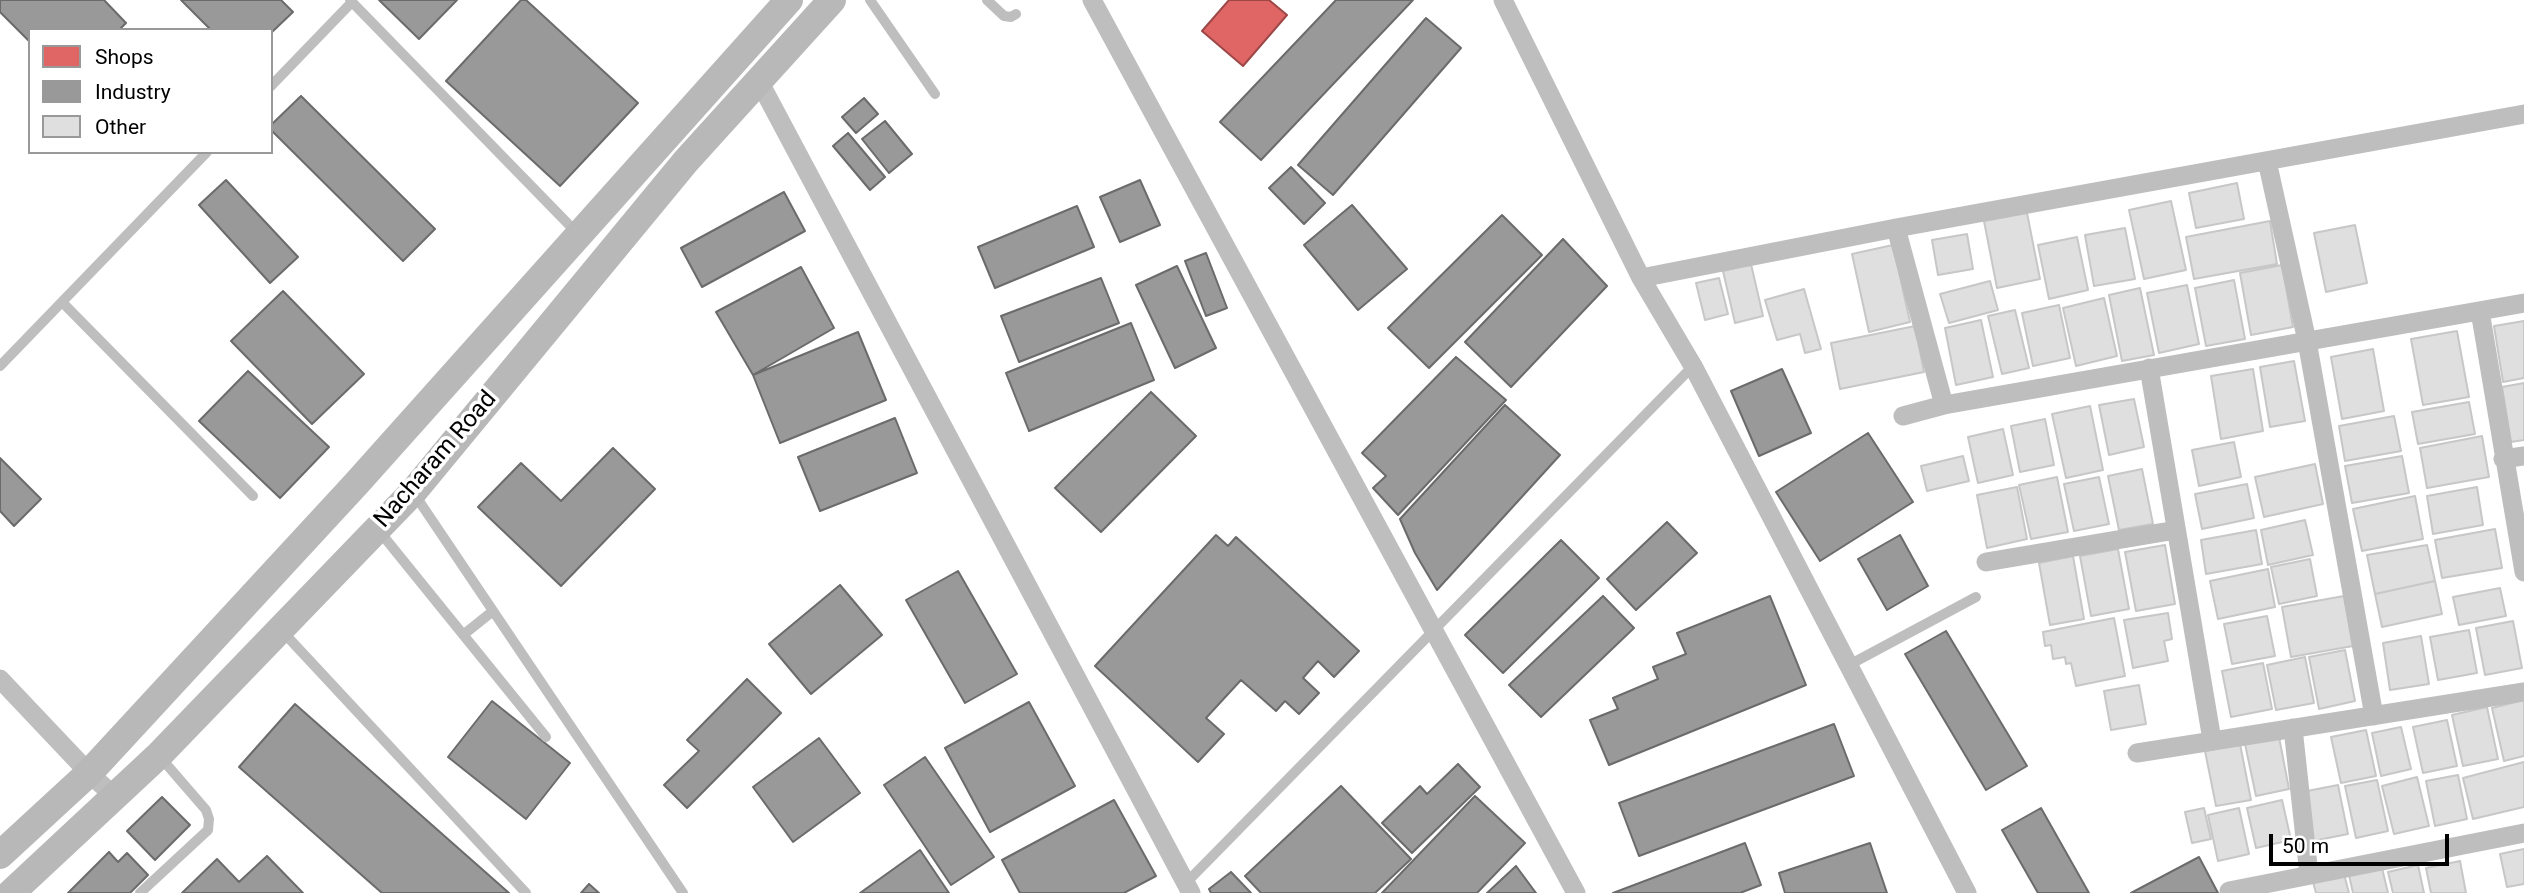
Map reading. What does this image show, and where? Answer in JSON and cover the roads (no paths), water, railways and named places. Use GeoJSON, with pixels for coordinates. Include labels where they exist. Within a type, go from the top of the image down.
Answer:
{"type":"FeatureCollection","features":[{"type":"Feature","properties":{"kind":"main road","name":"Nacharam Road"},"geometry":{"type":"LineString","coordinates":[[0,855],[89,773],[356,484],[789,0]]}},
{"type":"Feature","properties":{"kind":"main road","name":"Nacharam Road"},"geometry":{"type":"LineString","coordinates":[[11,893],[159,755],[413,492],[686,161],[832,0]]}},
{"type":"Feature","properties":{"kind":"street"},"geometry":{"type":"LineString","coordinates":[[1092,0],[1576,893]]}},
{"type":"Feature","properties":{"kind":"street"},"geometry":{"type":"LineString","coordinates":[[1503,0],[1641,278],[1693,366],[1967,893]]}},
{"type":"Feature","properties":{"kind":"street"},"geometry":{"type":"LineString","coordinates":[[759,81],[1189,888]]}},
{"type":"Feature","properties":{"kind":"street"},"geometry":{"type":"LineString","coordinates":[[1641,278],[2524,114]]}},
{"type":"Feature","properties":{"kind":"street"},"geometry":{"type":"LineString","coordinates":[[2267,161],[2307,341],[2374,716]]}},
{"type":"Feature","properties":{"kind":"street"},"geometry":{"type":"LineString","coordinates":[[1896,229],[1944,405]]}},
{"type":"Feature","properties":{"kind":"street"},"geometry":{"type":"LineString","coordinates":[[1903,416],[1944,405],[2524,303]]}},
{"type":"Feature","properties":{"kind":"street"},"geometry":{"type":"LineString","coordinates":[[2480,311],[2524,572]]}},
{"type":"Feature","properties":{"kind":"street"},"geometry":{"type":"LineString","coordinates":[[2149,368],[2212,740]]}},
{"type":"Feature","properties":{"kind":"street"},"geometry":{"type":"LineString","coordinates":[[2504,459],[2524,456]]}},
{"type":"Feature","properties":{"kind":"street"},"geometry":{"type":"LineString","coordinates":[[1986,562],[2176,530]]}},
{"type":"Feature","properties":{"kind":"street"},"geometry":{"type":"LineString","coordinates":[[0,679],[115,797]]}},
{"type":"Feature","properties":{"kind":"street"},"geometry":{"type":"LineString","coordinates":[[2137,753],[2524,692]]}},
{"type":"Feature","properties":{"kind":"street"},"geometry":{"type":"LineString","coordinates":[[2293,728],[2309,875]]}},
{"type":"Feature","properties":{"kind":"street"},"geometry":{"type":"LineString","coordinates":[[2229,891],[2524,833]]}},
{"type":"Feature","properties":{"kind":"lane"},"geometry":{"type":"LineString","coordinates":[[870,0],[935,94]]}},
{"type":"Feature","properties":{"kind":"lane"},"geometry":{"type":"LineString","coordinates":[[987,0],[1004,16],[1011,17],[1016,14]]}},
{"type":"Feature","properties":{"kind":"lane"},"geometry":{"type":"LineString","coordinates":[[273,84],[351,1],[578,234]]}},
{"type":"Feature","properties":{"kind":"lane"},"geometry":{"type":"LineString","coordinates":[[0,366],[205,154]]}},
{"type":"Feature","properties":{"kind":"lane"},"geometry":{"type":"LineString","coordinates":[[62,302],[253,496]]}},
{"type":"Feature","properties":{"kind":"lane"},"geometry":{"type":"LineString","coordinates":[[1189,888],[1434,629],[1693,366]]}},
{"type":"Feature","properties":{"kind":"lane"},"geometry":{"type":"LineString","coordinates":[[413,492],[683,893]]}},
{"type":"Feature","properties":{"kind":"lane"},"geometry":{"type":"LineString","coordinates":[[377,529],[546,737]]}},
{"type":"Feature","properties":{"kind":"lane"},"geometry":{"type":"LineString","coordinates":[[1849,665],[1976,597]]}},
{"type":"Feature","properties":{"kind":"lane"},"geometry":{"type":"LineString","coordinates":[[463,635],[493,611]]}},
{"type":"Feature","properties":{"kind":"lane"},"geometry":{"type":"LineString","coordinates":[[280,630],[526,893]]}},
{"type":"Feature","properties":{"kind":"lane"},"geometry":{"type":"LineString","coordinates":[[140,893],[208,830],[206,810],[159,755]]}}]}
